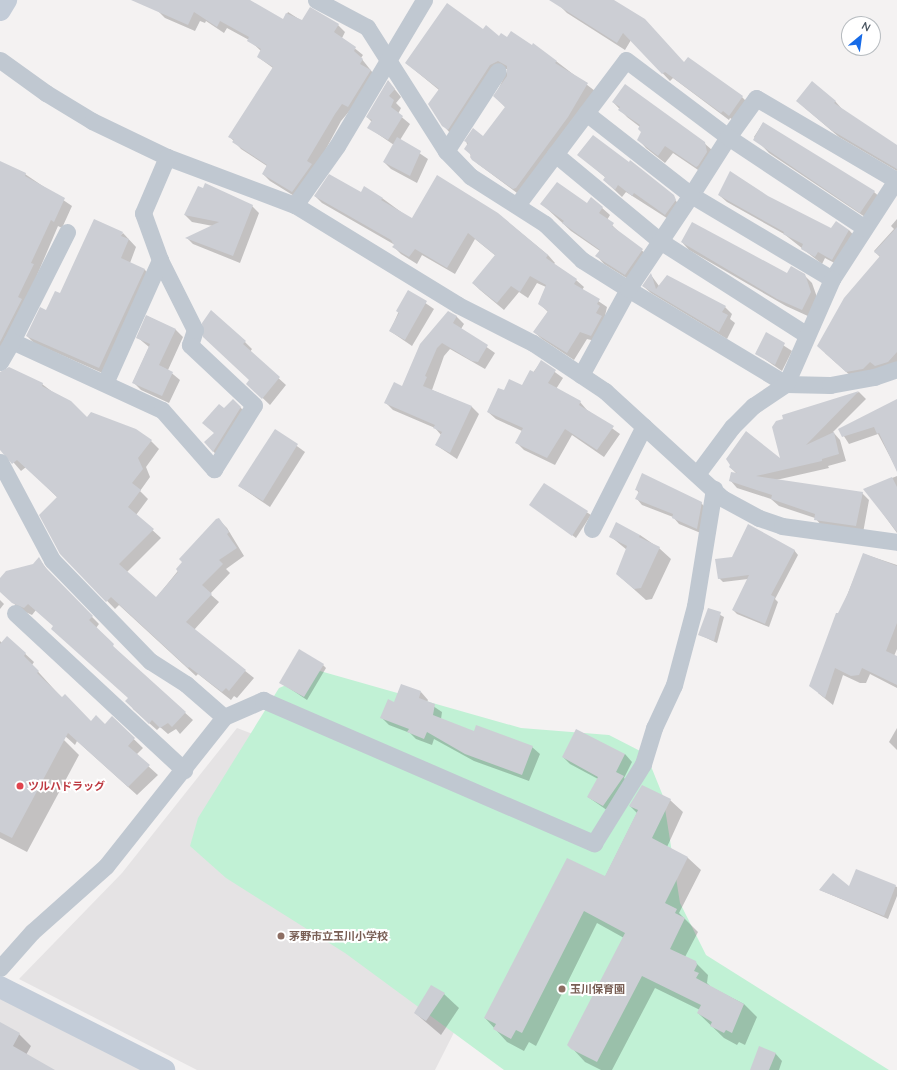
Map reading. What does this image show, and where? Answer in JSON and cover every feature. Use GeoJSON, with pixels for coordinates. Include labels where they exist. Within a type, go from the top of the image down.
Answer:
{"type":"FeatureCollection","features":[{"type":"Feature","properties":{"kind":"street"},"geometry":{"type":"LineString","coordinates":[[0,10],[6,0]]}},
{"type":"Feature","properties":{"kind":"street"},"geometry":{"type":"LineString","coordinates":[[316,0],[367,28],[446,151],[470,176],[546,224],[582,260],[786,384],[830,385],[874,377],[897,369]]}},
{"type":"Feature","properties":{"kind":"street"},"geometry":{"type":"LineString","coordinates":[[295,205],[337,146],[424,0]]}},
{"type":"Feature","properties":{"kind":"street"},"geometry":{"type":"LineString","coordinates":[[0,60],[46,93],[92,121],[167,156],[295,205],[458,305],[533,343],[605,391],[714,489],[722,498],[759,518],[782,526],[897,542]]}},
{"type":"Feature","properties":{"kind":"street"},"geometry":{"type":"LineString","coordinates":[[518,205],[626,60],[728,137],[865,228]]}},
{"type":"Feature","properties":{"kind":"street"},"geometry":{"type":"LineString","coordinates":[[446,151],[498,71]]}},
{"type":"Feature","properties":{"kind":"street"},"geometry":{"type":"LineString","coordinates":[[582,376],[628,289],[692,195],[728,137],[756,98],[896,180],[832,279],[786,384],[753,406],[732,428],[697,474]]}},
{"type":"Feature","properties":{"kind":"street"},"geometry":{"type":"LineString","coordinates":[[586,113],[692,195],[832,279]]}},
{"type":"Feature","properties":{"kind":"street"},"geometry":{"type":"LineString","coordinates":[[556,154],[660,242],[807,335]]}},
{"type":"Feature","properties":{"kind":"street"},"geometry":{"type":"LineString","coordinates":[[12,341],[162,410],[214,469],[254,405],[190,345],[195,330],[160,260],[143,213],[167,156]]}},
{"type":"Feature","properties":{"kind":"street"},"geometry":{"type":"LineString","coordinates":[[0,362],[67,232]]}},
{"type":"Feature","properties":{"kind":"street"},"geometry":{"type":"LineString","coordinates":[[106,383],[160,260]]}},
{"type":"Feature","properties":{"kind":"street"},"geometry":{"type":"LineString","coordinates":[[592,529],[644,426]]}},
{"type":"Feature","properties":{"kind":"street"},"geometry":{"type":"LineString","coordinates":[[0,462],[52,560],[150,660],[186,684],[224,717]]}},
{"type":"Feature","properties":{"kind":"street"},"geometry":{"type":"LineString","coordinates":[[0,968],[32,932],[106,866],[184,770],[224,717],[263,700],[594,843],[643,764],[654,728],[674,685],[695,606],[714,489]]}},
{"type":"Feature","properties":{"kind":"street"},"geometry":{"type":"LineString","coordinates":[[15,613],[184,770]]}},
{"type":"Feature","properties":{"kind":"street"},"geometry":{"type":"LineString","coordinates":[[0,987],[164,1070]]}},
{"type":"Feature","properties":{"kind":"shaded area","name":"茅野市立玉川小学校"},"geometry":{"type":"Polygon","coordinates":[[[237,728],[524,839],[524,894],[435,1070],[197,1070],[19,979],[122,873],[237,728]]]}},
{"type":"Feature","properties":{"kind":"shaded area"},"geometry":{"type":"Polygon","coordinates":[[[0,992],[150,1070],[0,1070],[0,992]]]}},
{"type":"Feature","properties":{"kind":"green space"},"geometry":{"type":"Polygon","coordinates":[[[320,671],[521,728],[609,735],[646,754],[663,796],[680,903],[706,955],[889,1070],[504,1070],[345,953],[226,878],[190,846],[198,818],[279,688],[320,671]]]}},
{"type":"Feature","properties":{"kind":"building"},"geometry":{"type":"Polygon","coordinates":[[[131,0],[250,0],[283,19],[286,13],[302,20],[310,7],[339,24],[334,32],[356,47],[354,51],[363,59],[360,64],[371,70],[348,107],[342,104],[335,114],[307,161],[312,164],[292,192],[262,174],[267,165],[232,142],[234,140],[228,137],[273,67],[257,57],[261,49],[247,41],[249,37],[220,21],[217,27],[194,12],[188,25],[131,0]]]}},
{"type":"Feature","properties":{"kind":"building"},"geometry":{"type":"Polygon","coordinates":[[[549,0],[614,0],[645,19],[684,62],[688,57],[743,96],[729,116],[723,111],[721,113],[665,72],[662,74],[623,33],[617,43],[549,0]]]}},
{"type":"Feature","properties":{"kind":"building"},"geometry":{"type":"Polygon","coordinates":[[[447,3],[483,29],[486,25],[499,36],[501,33],[507,37],[511,31],[532,45],[533,43],[557,61],[555,63],[588,83],[568,117],[516,188],[513,189],[472,160],[470,157],[471,155],[464,149],[468,143],[464,141],[473,128],[483,136],[505,107],[493,96],[507,76],[507,66],[498,61],[490,65],[448,130],[442,126],[428,104],[439,89],[405,63],[447,3]]]}},
{"type":"Feature","properties":{"kind":"building"},"geometry":{"type":"Polygon","coordinates":[[[388,80],[395,89],[389,96],[394,100],[391,107],[403,116],[388,140],[367,128],[372,120],[366,117],[388,80]]]}},
{"type":"Feature","properties":{"kind":"building"},"geometry":{"type":"Polygon","coordinates":[[[812,81],[836,101],[834,103],[897,145],[897,169],[831,130],[796,101],[812,81]]]}},
{"type":"Feature","properties":{"kind":"building"},"geometry":{"type":"Polygon","coordinates":[[[625,84],[705,142],[707,152],[698,166],[696,167],[665,146],[658,156],[637,140],[641,132],[638,129],[640,125],[618,110],[620,107],[612,102],[625,84]]]}},
{"type":"Feature","properties":{"kind":"building"},"geometry":{"type":"Polygon","coordinates":[[[763,122],[875,191],[860,213],[753,140],[763,122]]]}},
{"type":"Feature","properties":{"kind":"building"},"geometry":{"type":"Polygon","coordinates":[[[593,135],[629,162],[630,160],[674,195],[676,200],[665,215],[634,193],[632,196],[618,185],[615,190],[603,180],[605,177],[577,155],[593,135]]]}},
{"type":"Feature","properties":{"kind":"building"},"geometry":{"type":"Polygon","coordinates":[[[397,137],[421,151],[410,176],[383,162],[397,137]]]}},
{"type":"Feature","properties":{"kind":"building"},"geometry":{"type":"Polygon","coordinates":[[[0,161],[26,173],[25,176],[65,198],[54,222],[51,220],[31,263],[34,264],[18,297],[22,299],[0,342],[0,161]]]}},
{"type":"Feature","properties":{"kind":"building"},"geometry":{"type":"Polygon","coordinates":[[[730,171],[768,196],[831,228],[836,221],[849,230],[832,260],[818,252],[815,257],[801,249],[803,244],[783,234],[784,232],[718,195],[730,171]]]}},
{"type":"Feature","properties":{"kind":"building"},"geometry":{"type":"Polygon","coordinates":[[[329,174],[361,192],[364,186],[383,198],[381,200],[412,218],[437,175],[498,213],[548,255],[546,258],[577,279],[574,284],[600,299],[597,304],[600,306],[596,313],[602,316],[591,336],[580,332],[567,353],[533,332],[548,311],[538,304],[546,285],[530,276],[520,292],[511,286],[497,303],[472,283],[495,255],[468,233],[447,268],[415,249],[409,257],[392,247],[394,245],[391,240],[314,196],[329,174]]]}},
{"type":"Feature","properties":{"kind":"building"},"geometry":{"type":"Polygon","coordinates":[[[557,182],[587,203],[591,197],[603,207],[599,213],[614,223],[612,226],[643,249],[625,275],[595,256],[600,250],[562,223],[564,221],[540,204],[557,182]]]}},
{"type":"Feature","properties":{"kind":"building"},"geometry":{"type":"Polygon","coordinates":[[[205,183],[253,205],[233,256],[185,238],[219,222],[184,215],[198,186],[203,188],[205,183]]]}},
{"type":"Feature","properties":{"kind":"building"},"geometry":{"type":"Polygon","coordinates":[[[94,219],[123,232],[121,236],[129,239],[121,258],[145,269],[99,368],[26,336],[40,307],[46,310],[55,291],[60,293],[94,219]]]}},
{"type":"Feature","properties":{"kind":"building"},"geometry":{"type":"Polygon","coordinates":[[[692,222],[787,273],[791,266],[805,274],[811,292],[802,310],[777,299],[681,242],[692,222]]]}},
{"type":"Feature","properties":{"kind":"building"},"geometry":{"type":"Polygon","coordinates":[[[897,227],[897,352],[888,362],[875,366],[870,362],[863,369],[846,372],[817,346],[844,298],[880,256],[874,252],[897,227]]]}},
{"type":"Feature","properties":{"kind":"building"},"geometry":{"type":"Polygon","coordinates":[[[651,273],[656,289],[667,275],[726,306],[722,312],[728,315],[719,332],[642,286],[651,273]]]}},
{"type":"Feature","properties":{"kind":"building"},"geometry":{"type":"Polygon","coordinates":[[[408,290],[427,301],[405,340],[389,331],[399,313],[396,311],[408,290]]]}},
{"type":"Feature","properties":{"kind":"building"},"geometry":{"type":"Polygon","coordinates":[[[211,310],[246,341],[243,344],[280,377],[262,399],[246,384],[249,380],[203,337],[202,323],[211,310]]]}},
{"type":"Feature","properties":{"kind":"building"},"geometry":{"type":"Polygon","coordinates":[[[448,311],[457,316],[453,323],[488,345],[478,362],[472,361],[442,343],[437,348],[425,376],[427,377],[423,386],[472,406],[450,453],[435,445],[442,432],[433,428],[435,425],[384,403],[394,382],[402,386],[420,344],[448,311]]]}},
{"type":"Feature","properties":{"kind":"building"},"geometry":{"type":"Polygon","coordinates":[[[146,315],[176,329],[159,365],[173,372],[162,396],[132,383],[150,344],[136,338],[146,315]]]}},
{"type":"Feature","properties":{"kind":"building"},"geometry":{"type":"Polygon","coordinates":[[[766,332],[785,343],[775,365],[755,354],[766,332]]]}},
{"type":"Feature","properties":{"kind":"building"},"geometry":{"type":"Polygon","coordinates":[[[541,360],[556,370],[548,383],[581,401],[579,405],[614,426],[597,450],[565,429],[547,458],[515,443],[523,428],[487,412],[498,388],[504,390],[509,379],[522,385],[530,370],[534,372],[541,360]]]}},
{"type":"Feature","properties":{"kind":"building"},"geometry":{"type":"Polygon","coordinates":[[[9,367],[43,383],[42,386],[71,401],[87,417],[91,412],[136,429],[152,440],[138,458],[143,469],[132,483],[141,490],[128,507],[154,529],[119,564],[156,597],[178,572],[176,569],[182,562],[179,559],[216,519],[219,518],[229,532],[227,534],[237,548],[219,560],[223,564],[202,585],[212,594],[186,622],[246,670],[229,691],[226,688],[222,692],[189,667],[188,668],[111,597],[106,602],[60,554],[39,515],[57,497],[17,460],[12,464],[0,450],[0,372],[9,367]]]}},
{"type":"Feature","properties":{"kind":"building"},"geometry":{"type":"Polygon","coordinates":[[[859,391],[806,445],[834,432],[839,454],[822,459],[822,461],[756,476],[863,492],[856,526],[814,520],[815,514],[771,499],[772,495],[729,481],[731,472],[737,473],[729,467],[730,465],[726,459],[746,431],[780,458],[772,427],[776,421],[783,419],[782,415],[859,391]]]}},
{"type":"Feature","properties":{"kind":"building"},"geometry":{"type":"Polygon","coordinates":[[[233,399],[241,407],[213,452],[204,442],[214,433],[202,423],[219,404],[224,408],[233,399]]]}},
{"type":"Feature","properties":{"kind":"building"},"geometry":{"type":"Polygon","coordinates":[[[897,399],[897,472],[879,433],[877,434],[874,427],[842,437],[838,429],[897,399]]]}},
{"type":"Feature","properties":{"kind":"building"},"geometry":{"type":"Polygon","coordinates":[[[275,429],[298,444],[263,501],[238,486],[275,429]]]}},
{"type":"Feature","properties":{"kind":"building"},"geometry":{"type":"Polygon","coordinates":[[[642,473],[702,502],[697,529],[672,518],[673,514],[635,499],[639,491],[635,490],[642,473]]]}},
{"type":"Feature","properties":{"kind":"building"},"geometry":{"type":"Polygon","coordinates":[[[892,477],[897,487],[897,532],[863,489],[892,477]]]}},
{"type":"Feature","properties":{"kind":"building"},"geometry":{"type":"Polygon","coordinates":[[[544,483],[588,511],[572,536],[529,505],[544,483]]]}},
{"type":"Feature","properties":{"kind":"building"},"geometry":{"type":"Polygon","coordinates":[[[616,522],[640,535],[639,537],[660,547],[641,588],[634,589],[616,574],[627,546],[609,537],[616,522]]]}},
{"type":"Feature","properties":{"kind":"building"},"geometry":{"type":"Polygon","coordinates":[[[748,524],[795,550],[771,595],[775,597],[765,624],[732,610],[749,575],[718,579],[715,559],[732,557],[748,524]]]}},
{"type":"Feature","properties":{"kind":"building"},"geometry":{"type":"Polygon","coordinates":[[[863,553],[897,566],[897,623],[886,651],[897,656],[897,685],[862,668],[859,675],[851,676],[835,668],[825,698],[809,686],[836,613],[838,613],[848,593],[863,553]]]}},
{"type":"Feature","properties":{"kind":"building"},"geometry":{"type":"Polygon","coordinates":[[[39,557],[45,567],[93,616],[89,620],[114,644],[113,646],[186,712],[172,727],[168,723],[160,728],[152,720],[149,724],[125,701],[128,698],[51,629],[53,626],[28,604],[24,608],[12,603],[0,592],[0,578],[6,571],[33,564],[39,557]]]}},
{"type":"Feature","properties":{"kind":"building"},"geometry":{"type":"Polygon","coordinates":[[[708,608],[721,612],[714,641],[698,635],[708,608]]]}},
{"type":"Feature","properties":{"kind":"building"},"geometry":{"type":"Polygon","coordinates":[[[7,636],[26,653],[24,656],[39,671],[37,673],[62,697],[65,694],[91,721],[96,715],[105,724],[112,716],[135,738],[128,746],[150,765],[128,787],[68,733],[12,838],[0,832],[0,644],[7,636]]]}},
{"type":"Feature","properties":{"kind":"building"},"geometry":{"type":"Polygon","coordinates":[[[299,649],[324,664],[304,697],[279,683],[299,649]]]}},
{"type":"Feature","properties":{"kind":"building"},"geometry":{"type":"Polygon","coordinates":[[[401,684],[421,691],[419,698],[435,704],[433,715],[474,731],[476,725],[533,746],[522,775],[465,754],[427,732],[424,739],[407,732],[409,729],[380,718],[388,699],[394,702],[401,684]]]}},
{"type":"Feature","properties":{"kind":"building"},"geometry":{"type":"Polygon","coordinates":[[[576,729],[625,754],[616,772],[624,776],[603,806],[587,797],[598,777],[562,757],[576,729]]]}},
{"type":"Feature","properties":{"kind":"building"},"geometry":{"type":"Polygon","coordinates":[[[642,785],[671,799],[652,838],[688,857],[665,903],[677,909],[675,913],[685,918],[670,949],[696,961],[697,965],[694,971],[699,973],[696,978],[744,1004],[732,1033],[726,1030],[724,1033],[710,1026],[712,1022],[697,1013],[701,1005],[642,976],[597,1062],[571,1049],[567,1045],[625,933],[584,911],[522,1033],[516,1030],[511,1039],[493,1029],[496,1024],[484,1018],[567,858],[605,876],[638,810],[629,806],[642,785]]]}},
{"type":"Feature","properties":{"kind":"building"},"geometry":{"type":"Polygon","coordinates":[[[856,869],[896,885],[884,916],[819,890],[833,873],[849,886],[856,869]]]}},
{"type":"Feature","properties":{"kind":"building"},"geometry":{"type":"Polygon","coordinates":[[[431,985],[445,993],[426,1021],[414,1013],[431,985]]]}},
{"type":"Feature","properties":{"kind":"building"},"geometry":{"type":"Polygon","coordinates":[[[0,1022],[20,1033],[13,1046],[55,1070],[0,1070],[0,1022]]]}},
{"type":"Feature","properties":{"kind":"building"},"geometry":{"type":"Polygon","coordinates":[[[759,1046],[776,1053],[769,1070],[750,1070],[759,1046]]]}},
{"type":"Feature","properties":{"kind":"place","name":"ツルハドラッグ"},"geometry":{"type":"Point","coordinates":[20,786]}},
{"type":"Feature","properties":{"kind":"place","name":"茅野市立玉川小学校"},"geometry":{"type":"Point","coordinates":[281,936]}},
{"type":"Feature","properties":{"kind":"place","name":"玉川保育園"},"geometry":{"type":"Point","coordinates":[562,989]}}]}
